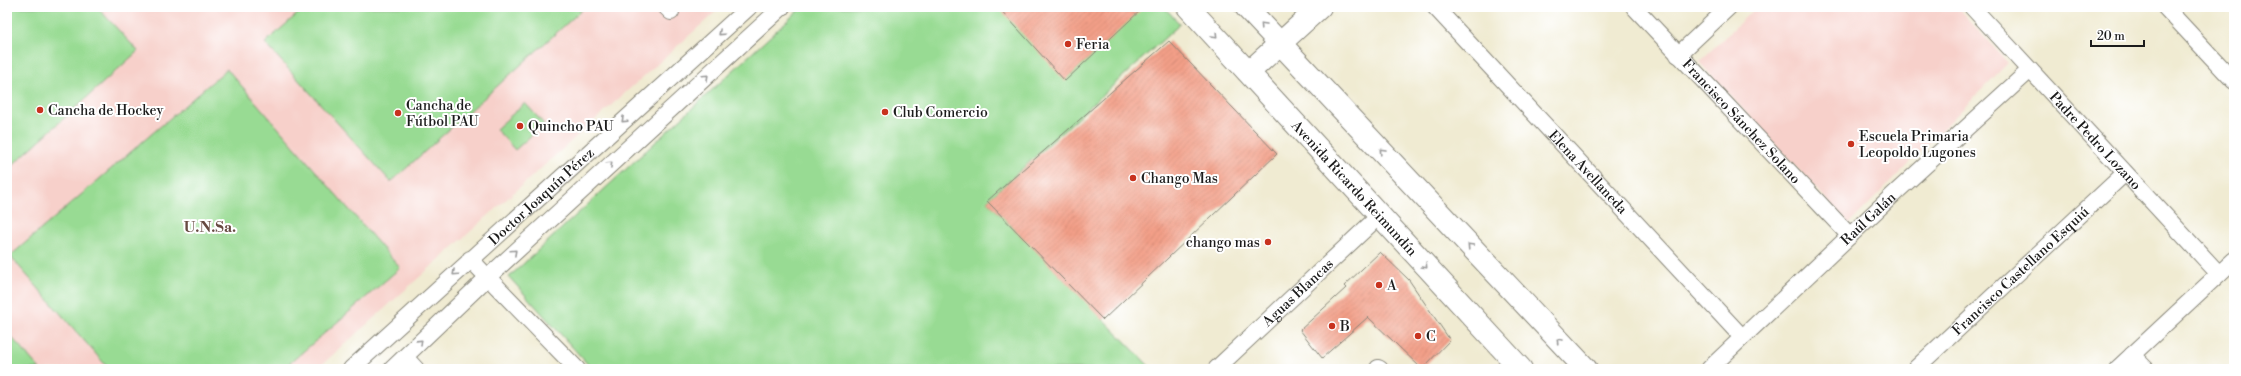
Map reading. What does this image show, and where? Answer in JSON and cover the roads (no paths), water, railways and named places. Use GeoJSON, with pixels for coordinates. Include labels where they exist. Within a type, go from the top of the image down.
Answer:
{"type":"FeatureCollection","features":[{"type":"Feature","properties":{"kind":"street","name":"Doctor Joaquín Pérez"},"geometry":{"type":"LineString","coordinates":[[351,369],[749,7]]}},
{"type":"Feature","properties":{"kind":"street","name":"Doctor Joaquín Pérez"},"geometry":{"type":"LineString","coordinates":[[392,369],[488,277],[782,7]]}},
{"type":"Feature","properties":{"kind":"street","name":"Avenida Ricardo Reimundín"},"geometry":{"type":"LineString","coordinates":[[1188,7],[1249,72],[1513,366]]}},
{"type":"Feature","properties":{"kind":"street"},"geometry":{"type":"LineString","coordinates":[[1246,7],[1586,369]]}},
{"type":"Feature","properties":{"kind":"street"},"geometry":{"type":"LineString","coordinates":[[1249,72],[1320,7]]}},
{"type":"Feature","properties":{"kind":"street","name":"Elena Avellaneda"},"geometry":{"type":"LineString","coordinates":[[1435,7],[1742,337]]}},
{"type":"Feature","properties":{"kind":"street","name":"Francisco Sánchez Solano"},"geometry":{"type":"LineString","coordinates":[[1634,7],[1850,236]]}},
{"type":"Feature","properties":{"kind":"street"},"geometry":{"type":"LineString","coordinates":[[1678,55],[1729,7]]}},
{"type":"Feature","properties":{"kind":"street","name":"Padre Pedro Lozano"},"geometry":{"type":"LineString","coordinates":[[1972,7],[2220,274]]}},
{"type":"Feature","properties":{"kind":"street"},"geometry":{"type":"LineString","coordinates":[[2165,7],[2234,81]]}},
{"type":"Feature","properties":{"kind":"street","name":"Raúl Galán"},"geometry":{"type":"LineString","coordinates":[[1709,369],[1850,236],[2030,70]]}},
{"type":"Feature","properties":{"kind":"street","name":"Francisco Castellano Esquiú"},"geometry":{"type":"LineString","coordinates":[[1915,369],[2125,173]]}},
{"type":"Feature","properties":{"kind":"street","name":"Aguas Blancas"},"geometry":{"type":"LineString","coordinates":[[1216,369],[1379,216]]}},
{"type":"Feature","properties":{"kind":"street"},"geometry":{"type":"LineString","coordinates":[[470,260],[577,369]]}},
{"type":"Feature","properties":{"kind":"street"},"geometry":{"type":"LineString","coordinates":[[2117,369],[2234,260]]}},
{"type":"Feature","properties":{"kind":"street"},"geometry":{"type":"LineString","coordinates":[[2132,355],[2146,369]]}},
{"type":"Feature","properties":{"kind":"street"},"geometry":{"type":"LineString","coordinates":[[405,357],[416,369]]}},
{"type":"Feature","properties":{"kind":"place","name":"Feria"},"geometry":{"type":"Point","coordinates":[1068,44]}},
{"type":"Feature","properties":{"kind":"place","name":"Cancha de Hockey"},"geometry":{"type":"Point","coordinates":[40,110]}},
{"type":"Feature","properties":{"kind":"place","name":"Club Comercio"},"geometry":{"type":"Point","coordinates":[885,112]}},
{"type":"Feature","properties":{"kind":"place","name":"Cancha de Fútbol PAU"},"geometry":{"type":"Point","coordinates":[398,113]}},
{"type":"Feature","properties":{"kind":"place","name":"Quincho PAU"},"geometry":{"type":"Point","coordinates":[520,126]}},
{"type":"Feature","properties":{"kind":"place","name":"Escuela Primaria Leopoldo Lugones"},"geometry":{"type":"Point","coordinates":[1851,144]}},
{"type":"Feature","properties":{"kind":"place","name":"Chango Mas"},"geometry":{"type":"Point","coordinates":[1133,178]}},
{"type":"Feature","properties":{"kind":"place","name":"chango mas"},"geometry":{"type":"Point","coordinates":[1268,242]}},
{"type":"Feature","properties":{"kind":"place","name":"A"},"geometry":{"type":"Point","coordinates":[1379,285]}},
{"type":"Feature","properties":{"kind":"place","name":"B"},"geometry":{"type":"Point","coordinates":[1332,326]}},
{"type":"Feature","properties":{"kind":"place","name":"C"},"geometry":{"type":"Point","coordinates":[1418,336]}},
{"type":"Feature","properties":{"kind":"district","name":"U.N.Sa."},"geometry":{"type":"Point","coordinates":[210,227]}}]}
